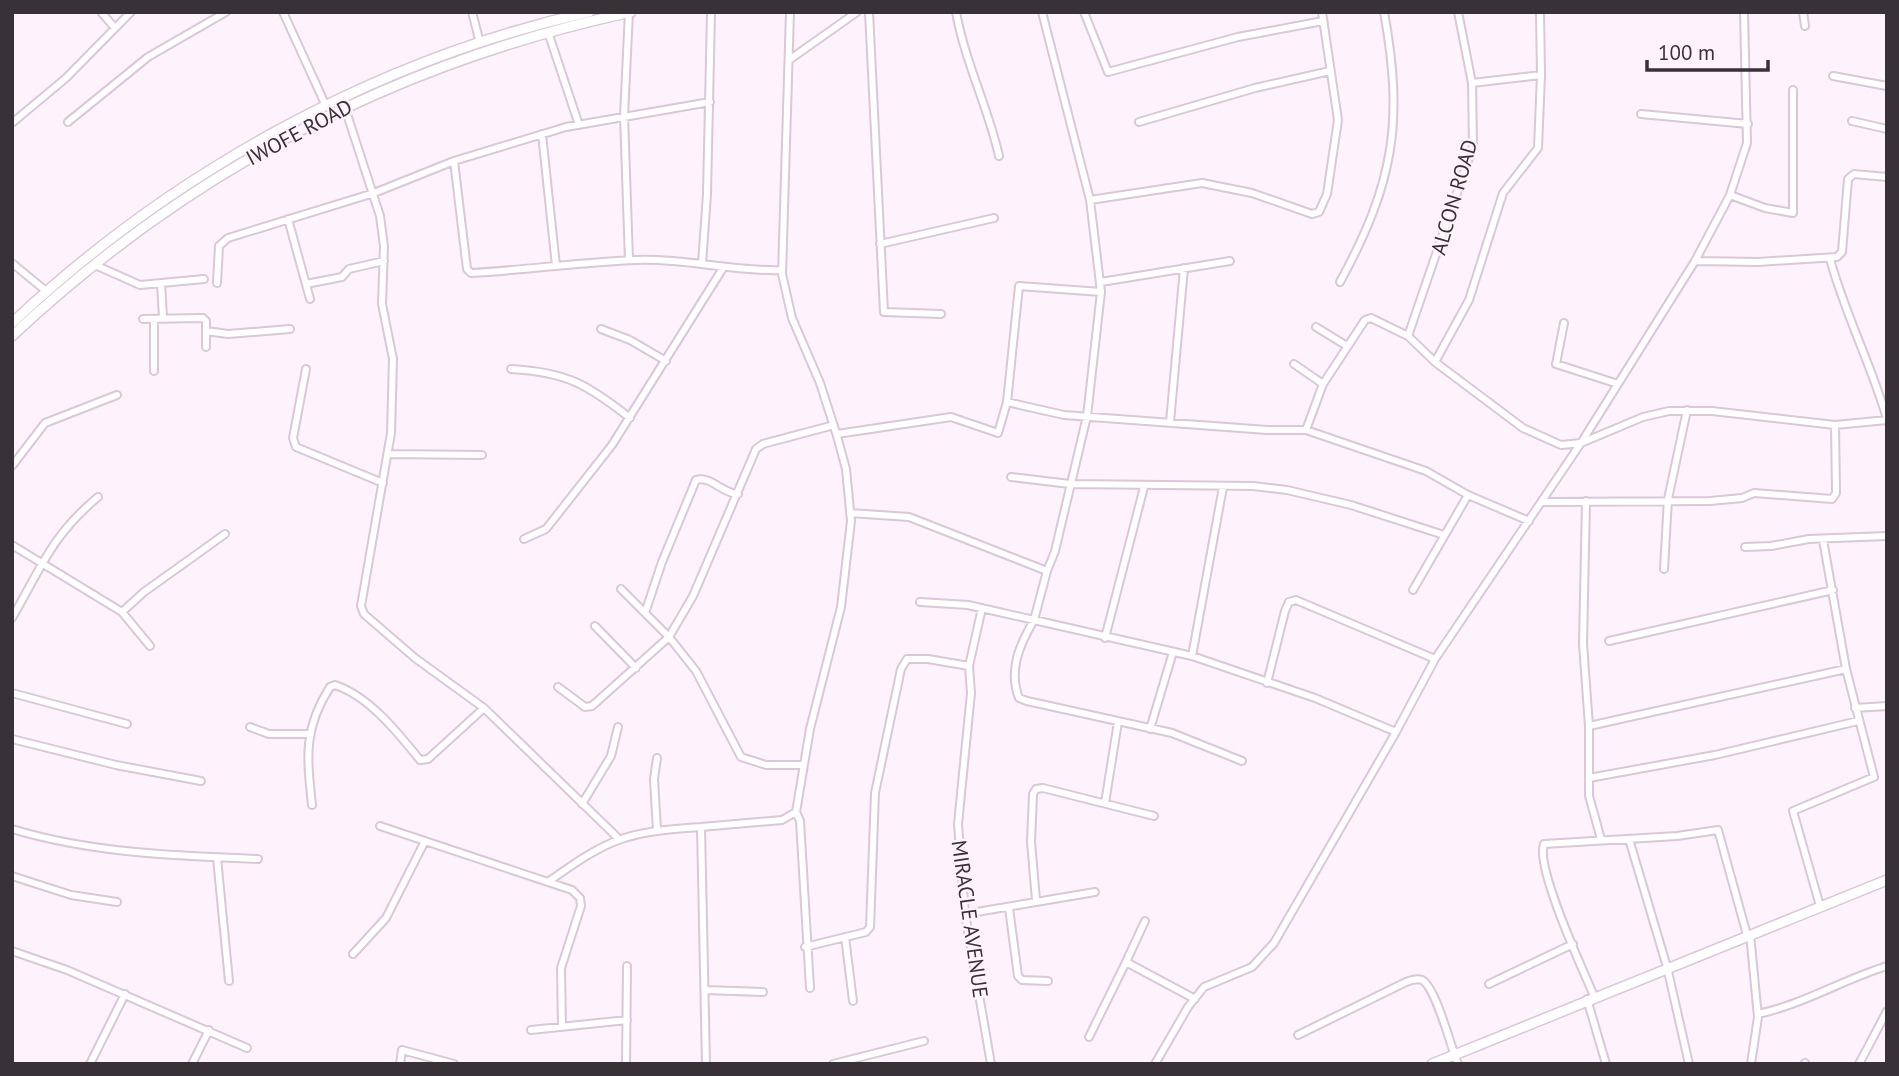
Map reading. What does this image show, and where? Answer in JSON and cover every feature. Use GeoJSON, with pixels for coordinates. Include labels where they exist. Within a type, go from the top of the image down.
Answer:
{"type":"FeatureCollection","features":[{"type":"Feature","properties":{"kind":"street"},"geometry":{"type":"LineString","coordinates":[[101,12],[115,28]]}},
{"type":"Feature","properties":{"kind":"street"},"geometry":{"type":"LineString","coordinates":[[12,123],[65,78],[131,12]]}},
{"type":"Feature","properties":{"kind":"street"},"geometry":{"type":"LineString","coordinates":[[68,122],[148,57],[226,12]]}},
{"type":"Feature","properties":{"kind":"street"},"geometry":{"type":"LineString","coordinates":[[283,12],[327,106]]}},
{"type":"Feature","properties":{"kind":"street"},"geometry":{"type":"LineString","coordinates":[[472,12],[480,43]]}},
{"type":"Feature","properties":{"kind":"street","name":"IWOFE ROAD"},"geometry":{"type":"LineString","coordinates":[[12,323],[46,291],[113,237],[202,176],[327,106],[480,43],[589,12]]}},
{"type":"Feature","properties":{"kind":"street"},"geometry":{"type":"LineString","coordinates":[[629,261],[624,116],[630,12]]}},
{"type":"Feature","properties":{"kind":"street","name":"IWOFE ROAD"},"geometry":{"type":"LineString","coordinates":[[12,336],[118,244],[180,201],[283,139],[345,107],[419,75],[548,32],[630,12]]}},
{"type":"Feature","properties":{"kind":"street"},"geometry":{"type":"LineString","coordinates":[[702,264],[710,102],[711,12]]}},
{"type":"Feature","properties":{"kind":"street"},"geometry":{"type":"LineString","coordinates":[[790,12],[782,270],[793,318],[837,434],[846,469],[850,513],[841,607],[803,765],[796,812],[800,821],[810,988]]}},
{"type":"Feature","properties":{"kind":"street"},"geometry":{"type":"LineString","coordinates":[[789,60],[857,12]]}},
{"type":"Feature","properties":{"kind":"street"},"geometry":{"type":"LineString","coordinates":[[869,12],[884,312],[941,314]]}},
{"type":"Feature","properties":{"kind":"street"},"geometry":{"type":"LineString","coordinates":[[956,12],[963,45],[992,122],[999,156]]}},
{"type":"Feature","properties":{"kind":"street"},"geometry":{"type":"LineString","coordinates":[[1042,12],[1090,200],[1101,292],[1087,416],[1055,551],[1046,571],[1034,620],[1015,667],[1019,698],[1182,736],[1242,761]]}},
{"type":"Feature","properties":{"kind":"street"},"geometry":{"type":"LineString","coordinates":[[1084,12],[1108,72],[1238,37],[1323,21]]}},
{"type":"Feature","properties":{"kind":"street"},"geometry":{"type":"LineString","coordinates":[[1090,200],[1202,183],[1252,193],[1316,214],[1327,194],[1335,147],[1337,104],[1322,12]]}},
{"type":"Feature","properties":{"kind":"street"},"geometry":{"type":"LineString","coordinates":[[1340,282],[1376,201],[1395,129],[1394,78],[1384,12]]}},
{"type":"Feature","properties":{"kind":"street","name":"ALCON ROAD"},"geometry":{"type":"LineString","coordinates":[[1408,336],[1470,158],[1474,111],[1472,83],[1458,12]]}},
{"type":"Feature","properties":{"kind":"street"},"geometry":{"type":"LineString","coordinates":[[1435,362],[1469,300],[1485,242],[1503,193],[1538,148],[1541,75],[1539,12]]}},
{"type":"Feature","properties":{"kind":"street"},"geometry":{"type":"LineString","coordinates":[[1155,1064],[1205,987],[1252,967],[1274,943],[1396,733],[1435,659],[1544,502],[1695,261],[1730,195],[1747,142],[1744,12]]}},
{"type":"Feature","properties":{"kind":"street"},"geometry":{"type":"LineString","coordinates":[[1803,12],[1805,26]]}},
{"type":"Feature","properties":{"kind":"street"},"geometry":{"type":"LineString","coordinates":[[548,32],[579,125]]}},
{"type":"Feature","properties":{"kind":"street"},"geometry":{"type":"LineString","coordinates":[[1139,121],[1255,88],[1330,71]]}},
{"type":"Feature","properties":{"kind":"street"},"geometry":{"type":"LineString","coordinates":[[1472,83],[1541,75]]}},
{"type":"Feature","properties":{"kind":"street"},"geometry":{"type":"LineString","coordinates":[[1833,76],[1887,86]]}},
{"type":"Feature","properties":{"kind":"street"},"geometry":{"type":"LineString","coordinates":[[1730,195],[1765,208],[1793,213],[1793,90]]}},
{"type":"Feature","properties":{"kind":"street"},"geometry":{"type":"LineString","coordinates":[[217,283],[221,242],[374,193],[454,161],[542,134],[624,116],[710,102]]}},
{"type":"Feature","properties":{"kind":"street"},"geometry":{"type":"LineString","coordinates":[[345,107],[380,216],[384,261],[382,304],[393,359],[388,454],[361,606],[364,614],[415,658],[484,708],[618,838]]}},
{"type":"Feature","properties":{"kind":"street"},"geometry":{"type":"LineString","coordinates":[[1641,114],[1748,124]]}},
{"type":"Feature","properties":{"kind":"street"},"geometry":{"type":"LineString","coordinates":[[1852,121],[1887,130]]}},
{"type":"Feature","properties":{"kind":"street"},"geometry":{"type":"LineString","coordinates":[[542,134],[556,265]]}},
{"type":"Feature","properties":{"kind":"street"},"geometry":{"type":"LineString","coordinates":[[454,161],[467,269],[471,273],[629,261],[782,270]]}},
{"type":"Feature","properties":{"kind":"street"},"geometry":{"type":"LineString","coordinates":[[1695,261],[1830,259],[1842,252],[1850,175],[1887,177]]}},
{"type":"Feature","properties":{"kind":"street"},"geometry":{"type":"LineString","coordinates":[[880,244],[993,218]]}},
{"type":"Feature","properties":{"kind":"street"},"geometry":{"type":"LineString","coordinates":[[288,219],[310,299]]}},
{"type":"Feature","properties":{"kind":"street"},"geometry":{"type":"LineString","coordinates":[[1306,430],[1323,384],[1367,318],[1408,336],[1435,362],[1534,434],[1560,444],[1581,443],[1643,417],[1687,410],[1835,425],[1887,419],[1871,370],[1841,298],[1830,259]]}},
{"type":"Feature","properties":{"kind":"street"},"geometry":{"type":"LineString","coordinates":[[306,284],[342,277],[349,269],[384,261]]}},
{"type":"Feature","properties":{"kind":"street"},"geometry":{"type":"LineString","coordinates":[[1101,282],[1230,261]]}},
{"type":"Feature","properties":{"kind":"street"},"geometry":{"type":"LineString","coordinates":[[12,263],[46,291]]}},
{"type":"Feature","properties":{"kind":"street"},"geometry":{"type":"LineString","coordinates":[[95,265],[132,284],[204,279]]}},
{"type":"Feature","properties":{"kind":"street"},"geometry":{"type":"LineString","coordinates":[[524,539],[546,529],[555,519],[630,418],[723,268]]}},
{"type":"Feature","properties":{"kind":"street"},"geometry":{"type":"LineString","coordinates":[[1170,422],[1184,268]]}},
{"type":"Feature","properties":{"kind":"street"},"geometry":{"type":"LineString","coordinates":[[162,283],[163,318]]}},
{"type":"Feature","properties":{"kind":"street"},"geometry":{"type":"LineString","coordinates":[[837,434],[951,417],[999,433],[1007,402],[1019,286],[1101,292]]}},
{"type":"Feature","properties":{"kind":"street"},"geometry":{"type":"LineString","coordinates":[[144,319],[203,318],[206,321],[206,347]]}},
{"type":"Feature","properties":{"kind":"street"},"geometry":{"type":"LineString","coordinates":[[154,319],[154,371]]}},
{"type":"Feature","properties":{"kind":"street"},"geometry":{"type":"LineString","coordinates":[[1564,323],[1556,364],[1618,384]]}},
{"type":"Feature","properties":{"kind":"street"},"geometry":{"type":"LineString","coordinates":[[1316,327],[1347,346]]}},
{"type":"Feature","properties":{"kind":"street"},"geometry":{"type":"LineString","coordinates":[[206,331],[228,334],[289,329]]}},
{"type":"Feature","properties":{"kind":"street"},"geometry":{"type":"LineString","coordinates":[[601,329],[630,340],[666,361]]}},
{"type":"Feature","properties":{"kind":"street"},"geometry":{"type":"LineString","coordinates":[[1294,363],[1323,384]]}},
{"type":"Feature","properties":{"kind":"street"},"geometry":{"type":"LineString","coordinates":[[306,369],[293,438],[296,447],[383,483]]}},
{"type":"Feature","properties":{"kind":"street"},"geometry":{"type":"LineString","coordinates":[[511,369],[539,371],[590,387],[630,418]]}},
{"type":"Feature","properties":{"kind":"street"},"geometry":{"type":"LineString","coordinates":[[12,466],[45,423],[117,396]]}},
{"type":"Feature","properties":{"kind":"street"},"geometry":{"type":"LineString","coordinates":[[1007,402],[1064,415],[1306,430],[1426,471],[1468,495],[1529,521]]}},
{"type":"Feature","properties":{"kind":"street"},"geometry":{"type":"LineString","coordinates":[[1664,569],[1668,499],[1687,410]]}},
{"type":"Feature","properties":{"kind":"street"},"geometry":{"type":"LineString","coordinates":[[558,687],[588,708],[669,637],[693,596],[756,449],[763,444],[834,425]]}},
{"type":"Feature","properties":{"kind":"street"},"geometry":{"type":"LineString","coordinates":[[1544,502],[1735,499],[1754,493],[1834,498],[1835,425]]}},
{"type":"Feature","properties":{"kind":"street"},"geometry":{"type":"LineString","coordinates":[[388,454],[482,455]]}},
{"type":"Feature","properties":{"kind":"street"},"geometry":{"type":"LineString","coordinates":[[1012,477],[1070,484],[1144,487],[1253,486],[1312,494],[1444,535]]}},
{"type":"Feature","properties":{"kind":"street"},"geometry":{"type":"LineString","coordinates":[[645,613],[696,480],[705,479],[732,494],[738,494]]}},
{"type":"Feature","properties":{"kind":"street"},"geometry":{"type":"LineString","coordinates":[[1105,638],[1144,487]]}},
{"type":"Feature","properties":{"kind":"street"},"geometry":{"type":"LineString","coordinates":[[1192,656],[1223,487]]}},
{"type":"Feature","properties":{"kind":"street"},"geometry":{"type":"LineString","coordinates":[[1413,590],[1468,495]]}},
{"type":"Feature","properties":{"kind":"street"},"geometry":{"type":"LineString","coordinates":[[12,618],[41,563],[63,529],[98,497]]}},
{"type":"Feature","properties":{"kind":"street"},"geometry":{"type":"LineString","coordinates":[[1586,501],[1583,644],[1591,807],[1601,839]]}},
{"type":"Feature","properties":{"kind":"street"},"geometry":{"type":"LineString","coordinates":[[850,513],[909,517],[1046,571]]}},
{"type":"Feature","properties":{"kind":"street"},"geometry":{"type":"LineString","coordinates":[[122,612],[144,592],[225,534]]}},
{"type":"Feature","properties":{"kind":"street"},"geometry":{"type":"LineString","coordinates":[[1745,547],[1887,536]]}},
{"type":"Feature","properties":{"kind":"street"},"geometry":{"type":"LineString","coordinates":[[1820,906],[1792,814],[1874,777],[1846,669],[1823,540]]}},
{"type":"Feature","properties":{"kind":"street"},"geometry":{"type":"LineString","coordinates":[[12,545],[122,612],[150,646]]}},
{"type":"Feature","properties":{"kind":"street"},"geometry":{"type":"LineString","coordinates":[[621,589],[669,637],[696,671],[741,757],[766,765],[803,765]]}},
{"type":"Feature","properties":{"kind":"street"},"geometry":{"type":"LineString","coordinates":[[1609,641],[1833,590]]}},
{"type":"Feature","properties":{"kind":"street"},"geometry":{"type":"LineString","coordinates":[[1268,683],[1285,611],[1289,602],[1296,600],[1435,659]]}},
{"type":"Feature","properties":{"kind":"street"},"geometry":{"type":"LineString","coordinates":[[920,602],[982,608],[1192,656],[1332,705],[1396,733]]}},
{"type":"Feature","properties":{"kind":"street","name":"MIRACLE AVENUE"},"geometry":{"type":"LineString","coordinates":[[982,608],[969,666],[971,693],[958,824],[965,914],[991,1064]]}},
{"type":"Feature","properties":{"kind":"street"},"geometry":{"type":"LineString","coordinates":[[595,626],[636,668]]}},
{"type":"Feature","properties":{"kind":"street"},"geometry":{"type":"LineString","coordinates":[[1150,729],[1173,652]]}},
{"type":"Feature","properties":{"kind":"street"},"geometry":{"type":"LineString","coordinates":[[806,947],[866,932],[870,927],[873,909],[875,793],[901,669],[906,659],[928,659],[969,666]]}},
{"type":"Feature","properties":{"kind":"street"},"geometry":{"type":"LineString","coordinates":[[1589,726],[1846,669]]}},
{"type":"Feature","properties":{"kind":"street"},"geometry":{"type":"LineString","coordinates":[[312,805],[307,759],[309,734],[326,693],[335,685],[345,688],[386,721],[420,760],[428,759],[484,708]]}},
{"type":"Feature","properties":{"kind":"street"},"geometry":{"type":"LineString","coordinates":[[12,693],[127,724]]}},
{"type":"Feature","properties":{"kind":"street"},"geometry":{"type":"LineString","coordinates":[[1855,708],[1887,706]]}},
{"type":"Feature","properties":{"kind":"street"},"geometry":{"type":"LineString","coordinates":[[1589,778],[1715,755],[1858,720]]}},
{"type":"Feature","properties":{"kind":"street"},"geometry":{"type":"LineString","coordinates":[[1105,803],[1118,722]]}},
{"type":"Feature","properties":{"kind":"street"},"geometry":{"type":"LineString","coordinates":[[250,727],[269,734],[309,734]]}},
{"type":"Feature","properties":{"kind":"street"},"geometry":{"type":"LineString","coordinates":[[582,804],[611,756],[618,727]]}},
{"type":"Feature","properties":{"kind":"street"},"geometry":{"type":"LineString","coordinates":[[12,739],[116,765],[201,781]]}},
{"type":"Feature","properties":{"kind":"street"},"geometry":{"type":"LineString","coordinates":[[657,758],[654,779],[657,830]]}},
{"type":"Feature","properties":{"kind":"street"},"geometry":{"type":"LineString","coordinates":[[1036,901],[1031,842],[1034,790],[1043,788],[1153,816]]}},
{"type":"Feature","properties":{"kind":"street"},"geometry":{"type":"LineString","coordinates":[[548,882],[587,854],[618,838],[657,830],[772,821],[796,812]]}},
{"type":"Feature","properties":{"kind":"street"},"geometry":{"type":"LineString","coordinates":[[380,826],[572,890],[580,898],[581,906],[561,968],[562,1027]]}},
{"type":"Feature","properties":{"kind":"street"},"geometry":{"type":"LineString","coordinates":[[701,827],[706,1064]]}},
{"type":"Feature","properties":{"kind":"street"},"geometry":{"type":"LineString","coordinates":[[12,829],[78,844],[169,855],[258,859]]}},
{"type":"Feature","properties":{"kind":"street"},"geometry":{"type":"LineString","coordinates":[[1606,1064],[1590,998],[1549,882],[1542,849],[1544,845],[1718,830],[1749,934],[1758,1014],[1751,1064]]}},
{"type":"Feature","properties":{"kind":"street"},"geometry":{"type":"LineString","coordinates":[[1629,839],[1667,967],[1689,1064]]}},
{"type":"Feature","properties":{"kind":"street"},"geometry":{"type":"LineString","coordinates":[[353,954],[386,918],[425,841]]}},
{"type":"Feature","properties":{"kind":"street"},"geometry":{"type":"LineString","coordinates":[[217,858],[229,981]]}},
{"type":"Feature","properties":{"kind":"street"},"geometry":{"type":"LineString","coordinates":[[12,876],[71,895],[117,902]]}},
{"type":"Feature","properties":{"kind":"street"},"geometry":{"type":"LineString","coordinates":[[1432,1064],[1456,1059],[1590,998],[1887,880]]}},
{"type":"Feature","properties":{"kind":"street"},"geometry":{"type":"LineString","coordinates":[[965,914],[1095,892]]}},
{"type":"Feature","properties":{"kind":"street"},"geometry":{"type":"LineString","coordinates":[[1009,908],[1018,976],[1022,980],[1048,981]]}},
{"type":"Feature","properties":{"kind":"street"},"geometry":{"type":"LineString","coordinates":[[1089,1037],[1145,920]]}},
{"type":"Feature","properties":{"kind":"street"},"geometry":{"type":"LineString","coordinates":[[845,937],[853,1001]]}},
{"type":"Feature","properties":{"kind":"street"},"geometry":{"type":"LineString","coordinates":[[1489,984],[1573,944]]}},
{"type":"Feature","properties":{"kind":"street"},"geometry":{"type":"LineString","coordinates":[[12,951],[125,994],[247,1048]]}},
{"type":"Feature","properties":{"kind":"street"},"geometry":{"type":"LineString","coordinates":[[1126,962],[1195,999]]}},
{"type":"Feature","properties":{"kind":"street"},"geometry":{"type":"LineString","coordinates":[[626,1064],[627,966]]}},
{"type":"Feature","properties":{"kind":"street"},"geometry":{"type":"LineString","coordinates":[[1758,1014],[1791,1007],[1864,973],[1887,967]]}},
{"type":"Feature","properties":{"kind":"street"},"geometry":{"type":"LineString","coordinates":[[1298,1035],[1406,982],[1419,979],[1425,982],[1433,995],[1456,1059]]}},
{"type":"Feature","properties":{"kind":"street"},"geometry":{"type":"LineString","coordinates":[[705,990],[763,992]]}},
{"type":"Feature","properties":{"kind":"street"},"geometry":{"type":"LineString","coordinates":[[90,1064],[125,994]]}},
{"type":"Feature","properties":{"kind":"street"},"geometry":{"type":"LineString","coordinates":[[1859,1064],[1887,1011]]}},
{"type":"Feature","properties":{"kind":"street"},"geometry":{"type":"LineString","coordinates":[[531,1030],[627,1020]]}},
{"type":"Feature","properties":{"kind":"street"},"geometry":{"type":"LineString","coordinates":[[192,1064],[209,1030]]}},
{"type":"Feature","properties":{"kind":"street"},"geometry":{"type":"LineString","coordinates":[[833,1064],[924,1041]]}},
{"type":"Feature","properties":{"kind":"street"},"geometry":{"type":"LineString","coordinates":[[400,1064],[402,1051],[454,1064]]}},
{"type":"Feature","properties":{"kind":"street"},"geometry":{"type":"LineString","coordinates":[[867,1055],[868,1064]]}}]}
